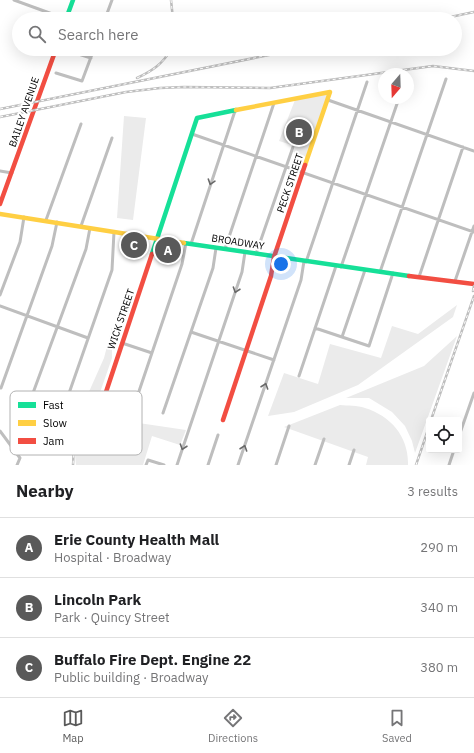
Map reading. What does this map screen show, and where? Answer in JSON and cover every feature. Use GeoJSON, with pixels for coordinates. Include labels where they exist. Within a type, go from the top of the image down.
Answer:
{"type":"FeatureCollection","features":[{"type":"Feature","properties":{"kind":"street"},"geometry":{"type":"LineString","coordinates":[[14,0],[51,12]]}},
{"type":"Feature","properties":{"kind":"street"},"geometry":{"type":"LineString","coordinates":[[69,12],[73,0]]}},
{"type":"Feature","properties":{"kind":"street"},"geometry":{"type":"LineString","coordinates":[[108,12],[112,0]]}},
{"type":"Feature","properties":{"kind":"street","name":"BAILEY AVENUE"},"geometry":{"type":"LineString","coordinates":[[0,204],[53,56]]}},
{"type":"Feature","properties":{"kind":"street"},"geometry":{"type":"LineString","coordinates":[[56,73],[82,81],[91,58],[86,56]]}},
{"type":"Feature","properties":{"kind":"street"},"geometry":{"type":"LineString","coordinates":[[380,272],[446,79]]}},
{"type":"Feature","properties":{"kind":"street"},"geometry":{"type":"LineString","coordinates":[[238,465],[301,280],[305,261],[367,82]]}},
{"type":"Feature","properties":{"kind":"street","name":"PECK STREET"},"geometry":{"type":"LineString","coordinates":[[223,420],[271,276],[274,257],[330,92],[274,103]]}},
{"type":"Feature","properties":{"kind":"street"},"geometry":{"type":"LineString","coordinates":[[328,100],[474,151]]}},
{"type":"Feature","properties":{"kind":"street"},"geometry":{"type":"LineString","coordinates":[[139,391],[188,244],[235,111],[274,103]]}},
{"type":"Feature","properties":{"kind":"street"},"geometry":{"type":"LineString","coordinates":[[225,249],[274,103]]}},
{"type":"Feature","properties":{"kind":"street"},"geometry":{"type":"LineString","coordinates":[[299,376],[315,328],[366,194],[397,104]]}},
{"type":"Feature","properties":{"kind":"street","name":"WICK STREET"},"geometry":{"type":"LineString","coordinates":[[106,391],[197,118],[235,111]]}},
{"type":"Feature","properties":{"kind":"street"},"geometry":{"type":"LineString","coordinates":[[46,220],[81,124]]}},
{"type":"Feature","properties":{"kind":"street"},"geometry":{"type":"LineString","coordinates":[[192,134],[473,231]]}},
{"type":"Feature","properties":{"kind":"street"},"geometry":{"type":"LineString","coordinates":[[80,226],[112,138]]}},
{"type":"Feature","properties":{"kind":"street"},"geometry":{"type":"LineString","coordinates":[[256,254],[293,147]]}},
{"type":"Feature","properties":{"kind":"street"},"geometry":{"type":"LineString","coordinates":[[419,277],[463,147]]}},
{"type":"Feature","properties":{"kind":"street"},"geometry":{"type":"LineString","coordinates":[[0,172],[12,174]]}},
{"type":"Feature","properties":{"kind":"street","name":"BROADWAY"},"geometry":{"type":"LineString","coordinates":[[0,214],[46,220],[274,257],[474,284]]}},
{"type":"Feature","properties":{"kind":"street"},"geometry":{"type":"LineString","coordinates":[[0,295],[20,242],[24,217]]}},
{"type":"Feature","properties":{"kind":"street"},"geometry":{"type":"LineString","coordinates":[[1,388],[52,246],[57,222]]}},
{"type":"Feature","properties":{"kind":"street"},"geometry":{"type":"LineString","coordinates":[[455,281],[474,226]]}},
{"type":"Feature","properties":{"kind":"street"},"geometry":{"type":"LineString","coordinates":[[34,391],[86,249],[90,228]]}},
{"type":"Feature","properties":{"kind":"street"},"geometry":{"type":"LineString","coordinates":[[70,391],[112,270],[114,232]]}},
{"type":"Feature","properties":{"kind":"street"},"geometry":{"type":"LineString","coordinates":[[163,413],[212,268],[216,248]]}},
{"type":"Feature","properties":{"kind":"street"},"geometry":{"type":"LineString","coordinates":[[177,465],[242,272],[245,252]]}},
{"type":"Feature","properties":{"kind":"street"},"geometry":{"type":"LineString","coordinates":[[342,337],[365,270]]}},
{"type":"Feature","properties":{"kind":"street"},"geometry":{"type":"LineString","coordinates":[[315,328],[368,346],[393,273]]}},
{"type":"Feature","properties":{"kind":"street"},"geometry":{"type":"LineString","coordinates":[[0,306],[88,338]]}},
{"type":"Feature","properties":{"kind":"street"},"geometry":{"type":"LineString","coordinates":[[191,332],[274,360]]}},
{"type":"Feature","properties":{"kind":"street"},"geometry":{"type":"LineString","coordinates":[[122,343],[152,353]]}},
{"type":"Feature","properties":{"kind":"street"},"geometry":{"type":"LineString","coordinates":[[462,427],[474,393]]}},
{"type":"Feature","properties":{"kind":"street"},"geometry":{"type":"LineString","coordinates":[[276,465],[289,426]]}},
{"type":"Feature","properties":{"kind":"street"},"geometry":{"type":"LineString","coordinates":[[0,431],[10,444]]}},
{"type":"Feature","properties":{"kind":"street"},"geometry":{"type":"LineString","coordinates":[[208,465],[218,435]]}},
{"type":"Feature","properties":{"kind":"street"},"geometry":{"type":"LineString","coordinates":[[316,465],[324,439]]}},
{"type":"Feature","properties":{"kind":"street"},"geometry":{"type":"LineString","coordinates":[[349,465],[354,450]]}},
{"type":"Feature","properties":{"kind":"street"},"geometry":{"type":"LineString","coordinates":[[449,465],[453,453]]}},
{"type":"Feature","properties":{"kind":"street"},"geometry":{"type":"LineString","coordinates":[[17,465],[20,458],[18,455]]}},
{"type":"Feature","properties":{"kind":"street"},"geometry":{"type":"LineString","coordinates":[[146,465],[148,460],[164,465]]}},
{"type":"Feature","properties":{"kind":"shaded area"},"geometry":{"type":"Polygon","coordinates":[[[328,93],[306,157],[293,152],[295,146],[279,141],[295,100],[328,93]]]}},
{"type":"Feature","properties":{"kind":"shaded area"},"geometry":{"type":"Polygon","coordinates":[[[124,116],[146,118],[133,220],[117,218],[124,116]]]}},
{"type":"Feature","properties":{"kind":"shaded area"},"geometry":{"type":"Polygon","coordinates":[[[457,305],[453,317],[358,385],[294,412],[268,416],[284,373],[318,384],[330,344],[381,358],[392,326],[418,334],[457,305]]]}},
{"type":"Feature","properties":{"kind":"shaded area"},"geometry":{"type":"Polygon","coordinates":[[[112,327],[112,358],[101,391],[89,391],[104,358],[112,327]]]}},
{"type":"Feature","properties":{"kind":"shaded area"},"geometry":{"type":"Polygon","coordinates":[[[457,336],[428,417],[426,417],[426,422],[415,453],[412,441],[405,426],[392,412],[369,398],[346,398],[424,366],[457,336]]]}},
{"type":"Feature","properties":{"kind":"shaded area"},"geometry":{"type":"Polygon","coordinates":[[[340,405],[365,408],[383,416],[390,422],[402,437],[408,455],[408,465],[366,465],[368,457],[284,427],[340,405]]]}},
{"type":"Feature","properties":{"kind":"shaded area"},"geometry":{"type":"Polygon","coordinates":[[[142,423],[186,430],[180,445],[152,436],[143,465],[76,465],[75,455],[142,455],[142,423]]]}},
{"type":"Feature","properties":{"kind":"railway"},"geometry":{"type":"LineString","coordinates":[[171,0],[172,12]]}},
{"type":"Feature","properties":{"kind":"railway"},"geometry":{"type":"LineString","coordinates":[[462,15],[474,12]]}},
{"type":"Feature","properties":{"kind":"railway"},"geometry":{"type":"LineString","coordinates":[[137,78],[148,73],[166,56]]}},
{"type":"Feature","properties":{"kind":"railway"},"geometry":{"type":"LineString","coordinates":[[0,109],[264,56]]}},
{"type":"Feature","properties":{"kind":"railway"},"geometry":{"type":"LineString","coordinates":[[0,117],[126,92],[160,88],[270,88],[433,66],[474,71]]}},
{"type":"Feature","properties":{"kind":"railway"},"geometry":{"type":"LineString","coordinates":[[473,291],[474,286]]}},
{"type":"Feature","properties":{"kind":"railway"},"geometry":{"type":"LineString","coordinates":[[432,417],[474,296]]}},
{"type":"Feature","properties":{"kind":"railway"},"geometry":{"type":"LineString","coordinates":[[416,465],[426,436]]}},
{"type":"Feature","properties":{"kind":"railway"},"geometry":{"type":"LineString","coordinates":[[73,455],[73,465]]}},
{"type":"Feature","properties":{"kind":"traffic: fast"},"geometry":{"type":"LineString","coordinates":[[69,12],[73,0]]}},
{"type":"Feature","properties":{"kind":"traffic: fast"},"geometry":{"type":"LineString","coordinates":[[152,254],[197,118],[236,110]]}},
{"type":"Feature","properties":{"kind":"traffic: fast"},"geometry":{"type":"LineString","coordinates":[[184,243],[409,276]]}},
{"type":"Feature","properties":{"kind":"traffic: slow"},"geometry":{"type":"LineString","coordinates":[[236,110],[330,92],[305,165]]}},
{"type":"Feature","properties":{"kind":"traffic: slow"},"geometry":{"type":"LineString","coordinates":[[0,214],[184,243]]}},
{"type":"Feature","properties":{"kind":"traffic: jam"},"geometry":{"type":"LineString","coordinates":[[0,204],[53,56]]}},
{"type":"Feature","properties":{"kind":"traffic: jam"},"geometry":{"type":"LineString","coordinates":[[223,420],[271,276],[274,257],[305,165]]}},
{"type":"Feature","properties":{"kind":"traffic: jam"},"geometry":{"type":"LineString","coordinates":[[106,391],[152,254]]}},
{"type":"Feature","properties":{"kind":"traffic: jam"},"geometry":{"type":"LineString","coordinates":[[409,276],[474,284]]}},
{"type":"Feature","properties":{"kind":"place","name":"Lincoln Park"},"geometry":{"type":"Point","coordinates":[299,132]}},
{"type":"Feature","properties":{"kind":"place","name":"Buffalo Fire Dept. Engine 22"},"geometry":{"type":"Point","coordinates":[134,245]}},
{"type":"Feature","properties":{"kind":"place","name":"Erie County Health Mall"},"geometry":{"type":"Point","coordinates":[168,250]}}]}
